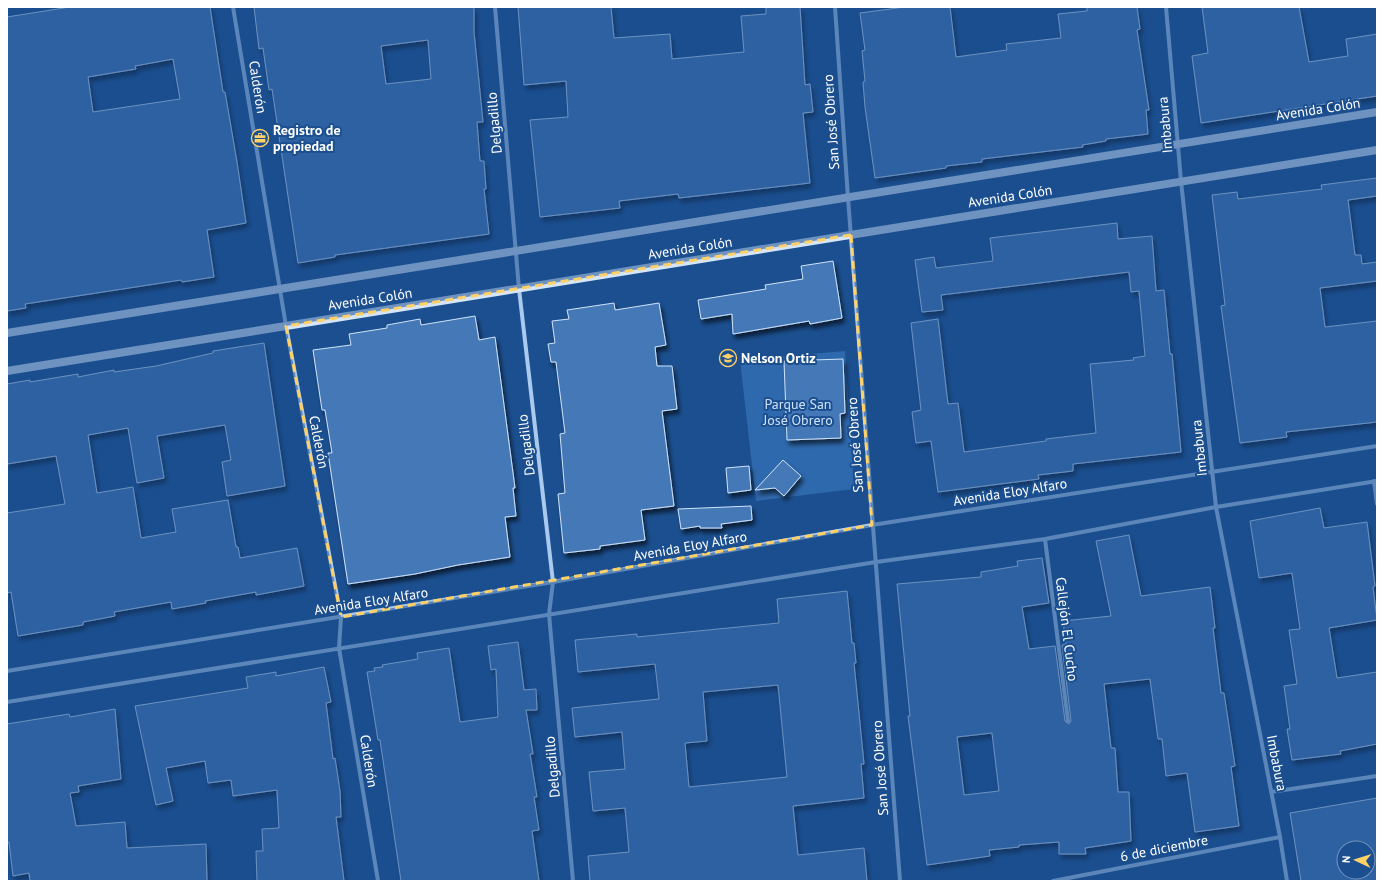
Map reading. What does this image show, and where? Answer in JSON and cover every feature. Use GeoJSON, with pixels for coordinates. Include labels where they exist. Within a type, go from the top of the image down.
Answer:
{"type":"FeatureCollection","features":[{"type":"Feature","properties":{"kind":"street","name":"Calderón"},"geometry":{"type":"LineString","coordinates":[[233,7],[286,326],[341,617],[339,648],[378,881]]}},
{"type":"Feature","properties":{"kind":"street","name":"Delgadillo"},"geometry":{"type":"LineString","coordinates":[[495,7],[519,288],[553,582],[549,614],[573,881]]}},
{"type":"Feature","properties":{"kind":"street","name":"San José Obrero"},"geometry":{"type":"LineString","coordinates":[[835,7],[872,525],[900,881]]}},
{"type":"Feature","properties":{"kind":"street","name":"Imbabura"},"geometry":{"type":"LineString","coordinates":[[1166,7],[1181,181],[1216,507],[1280,837],[1287,881]]}},
{"type":"Feature","properties":{"kind":"street","name":"Avenida Colón"},"geometry":{"type":"LineString","coordinates":[[7,334],[1377,112]]}},
{"type":"Feature","properties":{"kind":"street","name":"Avenida Colón"},"geometry":{"type":"LineString","coordinates":[[7,371],[1377,150]]}},
{"type":"Feature","properties":{"kind":"street","name":"Avenida Eloy Alfaro"},"geometry":{"type":"LineString","coordinates":[[7,671],[553,582],[872,525],[1377,446]]}},
{"type":"Feature","properties":{"kind":"street"},"geometry":{"type":"LineString","coordinates":[[7,702],[876,562],[1045,539],[1216,507],[1375,481],[1377,504]]}},
{"type":"Feature","properties":{"kind":"street","name":"Callejón El Cucho"},"geometry":{"type":"LineString","coordinates":[[1045,539],[1068,721]]}},
{"type":"Feature","properties":{"kind":"street"},"geometry":{"type":"LineString","coordinates":[[1271,792],[1377,776]]}},
{"type":"Feature","properties":{"kind":"street","name":"6 de diciembre"},"geometry":{"type":"LineString","coordinates":[[1053,881],[1280,837]]}},
{"type":"Feature","properties":{"kind":"highlighted area"},"geometry":{"type":"Polygon","coordinates":[[[851,235],[872,525],[341,617],[286,326],[851,235]]]}},
{"type":"Feature","properties":{"kind":"green space","name":"Parque San José Obrero"},"geometry":{"type":"Polygon","coordinates":[[[845,351],[854,489],[756,501],[740,360],[845,351]]]}},
{"type":"Feature","properties":{"kind":"building"},"geometry":{"type":"Polygon","coordinates":[[[70,7],[210,7],[246,223],[207,230],[214,277],[182,282],[181,280],[25,304],[26,308],[7,311],[7,17],[70,7]],[[173,59],[135,66],[136,69],[88,77],[93,112],[180,99],[173,59]]]}},
{"type":"Feature","properties":{"kind":"building"},"geometry":{"type":"Polygon","coordinates":[[[254,7],[474,7],[474,32],[483,122],[477,122],[480,161],[484,161],[486,189],[484,189],[489,234],[335,255],[335,257],[298,263],[272,89],[269,90],[263,48],[259,49],[254,7]],[[428,40],[381,46],[386,84],[431,79],[428,40]]]}},
{"type":"Feature","properties":{"kind":"building"},"geometry":{"type":"Polygon","coordinates":[[[518,7],[611,7],[614,38],[670,34],[672,59],[744,52],[741,16],[766,14],[766,7],[800,7],[805,85],[810,84],[813,112],[803,113],[810,183],[679,198],[678,194],[619,201],[620,208],[540,217],[530,120],[568,117],[566,81],[524,85],[518,7]]]}},
{"type":"Feature","properties":{"kind":"building"},"geometry":{"type":"Polygon","coordinates":[[[905,7],[950,7],[956,57],[1007,50],[1006,44],[1061,38],[1058,14],[1087,11],[1087,7],[1137,7],[1140,29],[1137,30],[1149,110],[1146,110],[1148,134],[1106,139],[1106,141],[1082,145],[1083,147],[982,159],[982,162],[946,166],[946,168],[875,178],[865,107],[863,82],[865,81],[862,51],[865,50],[860,13],[905,7]]]}},
{"type":"Feature","properties":{"kind":"building"},"geometry":{"type":"Polygon","coordinates":[[[1202,7],[1299,7],[1309,62],[1348,56],[1346,39],[1377,34],[1377,96],[1201,123],[1192,56],[1208,53],[1202,7]]]}},
{"type":"Feature","properties":{"kind":"building"},"geometry":{"type":"Polygon","coordinates":[[[1377,178],[1377,196],[1348,200],[1355,255],[1361,255],[1362,264],[1377,262],[1377,281],[1320,288],[1325,327],[1377,321],[1377,422],[1286,432],[1287,437],[1240,443],[1221,306],[1225,305],[1212,195],[1237,192],[1238,199],[1322,189],[1321,185],[1377,178]]]}},
{"type":"Feature","properties":{"kind":"building"},"geometry":{"type":"Polygon","coordinates":[[[1117,223],[1118,239],[1152,236],[1156,291],[1164,290],[1170,354],[1172,354],[1181,452],[1073,464],[1073,471],[1038,475],[1039,479],[938,492],[931,441],[916,443],[912,412],[921,410],[911,323],[938,319],[948,404],[958,403],[964,452],[1046,441],[1046,439],[1096,433],[1090,364],[1134,360],[1133,358],[1145,356],[1139,291],[1131,292],[1129,272],[941,295],[943,310],[922,312],[915,260],[934,257],[936,268],[993,261],[990,238],[1117,223]]]}},
{"type":"Feature","properties":{"kind":"building"},"geometry":{"type":"Polygon","coordinates":[[[833,261],[842,318],[810,324],[809,321],[733,334],[732,314],[701,319],[698,300],[766,289],[765,285],[803,279],[801,266],[833,261]]]}},
{"type":"Feature","properties":{"kind":"building"},"geometry":{"type":"Polygon","coordinates":[[[614,303],[615,310],[659,303],[666,345],[655,347],[657,366],[672,366],[677,409],[662,411],[674,506],[641,510],[645,540],[600,546],[600,549],[564,553],[558,494],[565,493],[560,434],[565,433],[556,362],[551,362],[548,344],[555,343],[552,321],[569,319],[567,310],[614,303]]]}},
{"type":"Feature","properties":{"kind":"building"},"geometry":{"type":"Polygon","coordinates":[[[475,316],[479,340],[495,337],[515,488],[513,488],[516,516],[505,517],[510,557],[348,584],[328,453],[332,453],[325,410],[322,410],[313,350],[351,345],[349,334],[387,328],[387,325],[420,319],[421,325],[475,316]]]}},
{"type":"Feature","properties":{"kind":"building"},"geometry":{"type":"Polygon","coordinates":[[[264,343],[285,486],[227,496],[222,462],[231,460],[225,425],[157,436],[164,478],[137,483],[128,428],[88,435],[97,493],[133,487],[141,538],[176,532],[172,509],[228,500],[236,547],[238,547],[240,558],[297,548],[304,586],[256,595],[256,592],[205,601],[206,603],[172,609],[171,602],[114,612],[115,616],[83,622],[83,625],[18,636],[11,592],[7,593],[7,513],[65,504],[56,456],[7,464],[7,384],[30,380],[30,382],[78,374],[78,377],[114,370],[114,372],[156,366],[213,353],[213,351],[264,343]]]}},
{"type":"Feature","properties":{"kind":"building"},"geometry":{"type":"Polygon","coordinates":[[[843,359],[845,413],[840,414],[841,438],[787,440],[784,361],[843,359]]]}},
{"type":"Feature","properties":{"kind":"building"},"geometry":{"type":"Polygon","coordinates":[[[783,460],[801,476],[784,496],[775,488],[755,490],[783,460]]]}},
{"type":"Feature","properties":{"kind":"building"},"geometry":{"type":"Polygon","coordinates":[[[749,466],[751,490],[728,493],[726,468],[749,466]]]}},
{"type":"Feature","properties":{"kind":"building"},"geometry":{"type":"Polygon","coordinates":[[[751,506],[752,520],[721,524],[722,528],[700,528],[700,526],[681,529],[678,509],[751,506]]]}},
{"type":"Feature","properties":{"kind":"building"},"geometry":{"type":"Polygon","coordinates":[[[1320,508],[1324,528],[1367,522],[1375,586],[1373,587],[1377,620],[1329,628],[1337,678],[1377,672],[1377,744],[1340,751],[1341,754],[1292,760],[1287,729],[1290,729],[1284,686],[1297,684],[1289,630],[1300,629],[1292,573],[1259,578],[1250,521],[1320,508]]]}},
{"type":"Feature","properties":{"kind":"building"},"geometry":{"type":"Polygon","coordinates":[[[1129,535],[1141,596],[1210,587],[1215,628],[1213,628],[1221,693],[1224,693],[1235,766],[1231,767],[1239,826],[1195,832],[1187,773],[1166,776],[1162,739],[1158,739],[1150,679],[1104,684],[1111,748],[1115,748],[1118,792],[1129,792],[1131,841],[1085,848],[1086,854],[1059,854],[1059,842],[1019,845],[1019,847],[989,850],[990,856],[927,865],[908,716],[910,716],[897,584],[981,577],[981,572],[1018,566],[1017,561],[1042,558],[1049,603],[1022,607],[1029,649],[1055,646],[1065,721],[1069,724],[1071,721],[1062,645],[1066,644],[1063,621],[1111,616],[1096,541],[1129,535]],[[992,733],[957,737],[964,795],[999,791],[992,733]]]}},
{"type":"Feature","properties":{"kind":"building"},"geometry":{"type":"Polygon","coordinates":[[[847,591],[852,643],[854,643],[856,663],[854,663],[864,764],[861,764],[864,798],[793,806],[798,855],[864,848],[867,881],[590,881],[588,856],[629,852],[625,808],[593,811],[589,772],[625,769],[622,732],[575,737],[572,708],[659,699],[655,664],[578,672],[575,640],[637,634],[637,637],[779,623],[777,599],[847,591]],[[778,685],[703,692],[707,741],[685,743],[689,787],[787,777],[778,685]]]}},
{"type":"Feature","properties":{"kind":"building"},"geometry":{"type":"Polygon","coordinates":[[[518,642],[524,690],[536,689],[537,710],[526,710],[533,754],[530,754],[537,797],[534,797],[539,830],[532,831],[539,881],[401,881],[380,740],[378,740],[367,672],[375,671],[374,668],[383,667],[382,665],[418,659],[417,653],[449,648],[460,722],[498,717],[496,669],[491,670],[488,646],[518,642]]]}},
{"type":"Feature","properties":{"kind":"building"},"geometry":{"type":"Polygon","coordinates":[[[324,667],[331,702],[326,703],[333,759],[335,758],[340,791],[341,817],[336,817],[344,881],[257,881],[256,851],[263,851],[262,829],[279,828],[277,790],[233,796],[231,780],[208,783],[205,761],[166,768],[173,801],[156,805],[135,706],[248,688],[246,677],[276,672],[276,676],[324,667]]]}},
{"type":"Feature","properties":{"kind":"building"},"geometry":{"type":"Polygon","coordinates":[[[115,709],[121,779],[78,786],[79,792],[70,793],[76,826],[125,822],[127,848],[206,844],[207,881],[30,881],[29,873],[13,876],[9,842],[7,843],[7,724],[69,714],[70,717],[115,709]]]}},
{"type":"Feature","properties":{"kind":"building"},"geometry":{"type":"Polygon","coordinates":[[[1377,798],[1377,881],[1301,881],[1290,813],[1377,798]]]}},
{"type":"Feature","properties":{"kind":"place","name":"Registro de propiedad"},"geometry":{"type":"Point","coordinates":[260,138]}},
{"type":"Feature","properties":{"kind":"place","name":"Nelson Ortiz"},"geometry":{"type":"Point","coordinates":[728,358]}}]}
